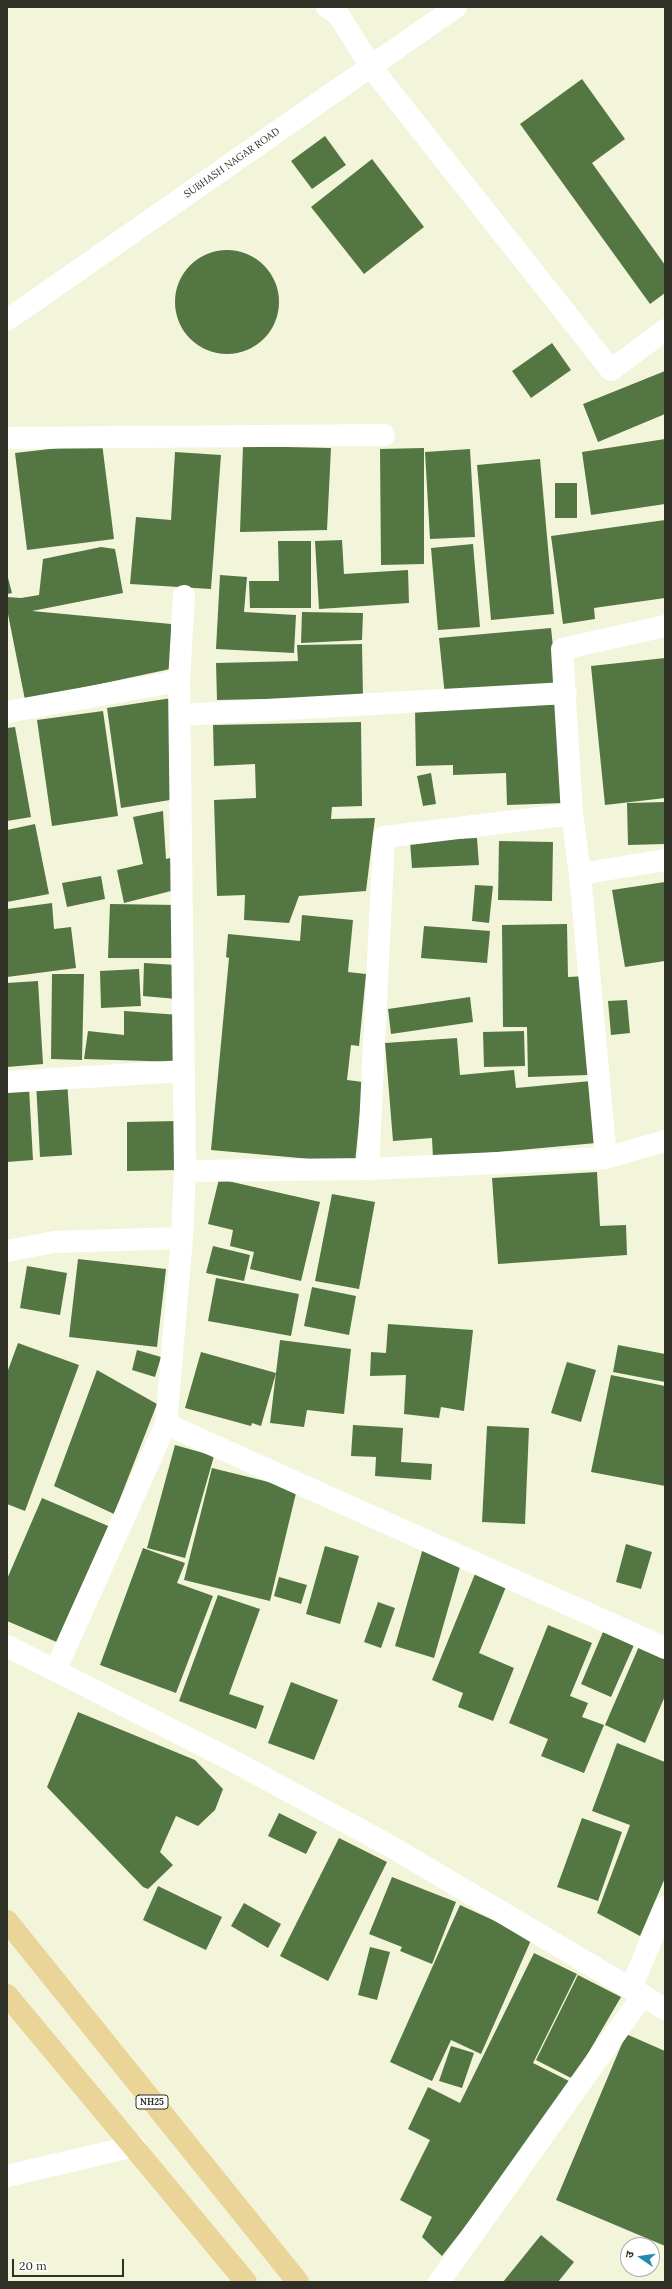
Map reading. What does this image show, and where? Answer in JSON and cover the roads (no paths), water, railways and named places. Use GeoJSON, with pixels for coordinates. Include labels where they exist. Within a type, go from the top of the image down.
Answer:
{"type":"FeatureCollection","features":[{"type":"Feature","properties":{"kind":"main road","name":"NH25"},"geometry":{"type":"LineString","coordinates":[[7,1921],[298,2282]]}},
{"type":"Feature","properties":{"kind":"main road"},"geometry":{"type":"LineString","coordinates":[[7,1994],[135,2146],[246,2282]]}},
{"type":"Feature","properties":{"kind":"street","name":"SUBHASH NAGAR ROAD"},"geometry":{"type":"LineString","coordinates":[[7,320],[456,7]]}},
{"type":"Feature","properties":{"kind":"street"},"geometry":{"type":"LineString","coordinates":[[334,9],[371,67],[611,370],[665,330]]}},
{"type":"Feature","properties":{"kind":"street"},"geometry":{"type":"LineString","coordinates":[[7,438],[384,435]]}},
{"type":"Feature","properties":{"kind":"street"},"geometry":{"type":"LineString","coordinates":[[56,1669],[166,1424],[182,1238],[185,1171],[179,681],[184,596]]}},
{"type":"Feature","properties":{"kind":"street"},"geometry":{"type":"LineString","coordinates":[[606,1158],[580,874],[572,814],[566,693],[562,649],[665,626]]}},
{"type":"Feature","properties":{"kind":"street"},"geometry":{"type":"LineString","coordinates":[[7,712],[179,681]]}},
{"type":"Feature","properties":{"kind":"street"},"geometry":{"type":"LineString","coordinates":[[180,715],[566,693]]}},
{"type":"Feature","properties":{"kind":"street"},"geometry":{"type":"LineString","coordinates":[[368,1169],[384,837],[572,814]]}},
{"type":"Feature","properties":{"kind":"street"},"geometry":{"type":"LineString","coordinates":[[580,874],[665,860]]}},
{"type":"Feature","properties":{"kind":"street"},"geometry":{"type":"LineString","coordinates":[[7,1082],[184,1071]]}},
{"type":"Feature","properties":{"kind":"street"},"geometry":{"type":"LineString","coordinates":[[185,1171],[368,1169],[606,1158],[665,1141]]}},
{"type":"Feature","properties":{"kind":"street"},"geometry":{"type":"LineString","coordinates":[[7,1251],[54,1242],[182,1238]]}},
{"type":"Feature","properties":{"kind":"street"},"geometry":{"type":"LineString","coordinates":[[166,1424],[665,1648]]}},
{"type":"Feature","properties":{"kind":"street"},"geometry":{"type":"LineString","coordinates":[[7,1646],[56,1669],[235,1762],[390,1846],[665,2009]]}},
{"type":"Feature","properties":{"kind":"street"},"geometry":{"type":"LineString","coordinates":[[439,2282],[637,1992],[665,1907]]}},
{"type":"Feature","properties":{"kind":"street"},"geometry":{"type":"LineString","coordinates":[[7,2176],[135,2146]]}}]}
